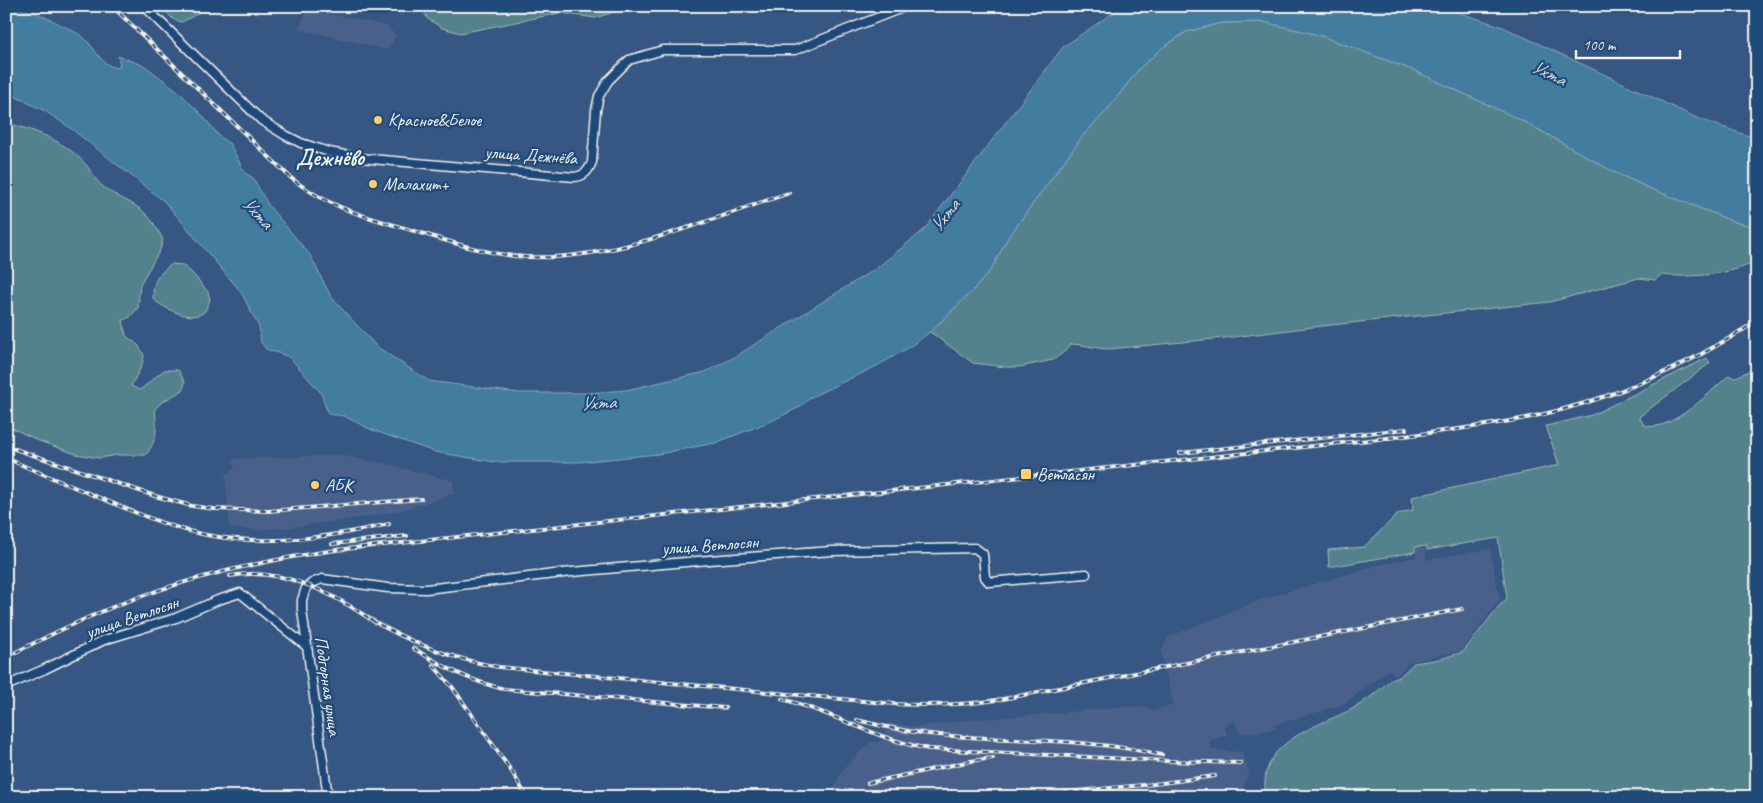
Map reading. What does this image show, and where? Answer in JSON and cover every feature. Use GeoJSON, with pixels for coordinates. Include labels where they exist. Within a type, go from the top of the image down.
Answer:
{"type":"FeatureCollection","features":[{"type":"Feature","properties":{"kind":"street","name":"улица Дежнёва"},"geometry":{"type":"LineString","coordinates":[[144,6],[254,114],[269,126],[301,143],[329,152],[360,158],[574,177],[584,174],[589,170],[592,162],[596,110],[599,96],[608,80],[629,60],[663,50],[795,50],[907,6]]}},
{"type":"Feature","properties":{"kind":"street","name":"улица Ветлосян"},"geometry":{"type":"LineString","coordinates":[[312,583],[326,580],[388,588],[426,589],[572,572],[709,560],[832,551],[975,548],[983,554],[985,577],[988,582],[1086,574]]}},
{"type":"Feature","properties":{"kind":"street","name":"Подгорная улица"},"geometry":{"type":"LineString","coordinates":[[312,583],[304,592],[302,605],[328,797]]}},
{"type":"Feature","properties":{"kind":"street","name":"улица Ветлосян"},"geometry":{"type":"LineString","coordinates":[[6,686],[104,640],[176,618],[240,593],[307,646]]}},
{"type":"Feature","properties":{"kind":"shaded area"},"geometry":{"type":"Polygon","coordinates":[[[308,9],[387,26],[396,36],[388,50],[298,29],[308,9]]]}},
{"type":"Feature","properties":{"kind":"shaded area"},"geometry":{"type":"Polygon","coordinates":[[[339,455],[391,465],[453,481],[454,494],[399,511],[367,517],[259,530],[230,528],[225,475],[234,469],[233,459],[339,455]]]}},
{"type":"Feature","properties":{"kind":"shaded area"},"geometry":{"type":"Polygon","coordinates":[[[1416,548],[1426,548],[1426,560],[1490,549],[1500,600],[1461,651],[1410,662],[1396,676],[1389,670],[1348,701],[1338,706],[1275,725],[1276,728],[1261,732],[1240,733],[1234,721],[1224,725],[1227,735],[1209,741],[1212,750],[1242,752],[1249,772],[1240,797],[830,797],[842,770],[869,743],[881,741],[889,723],[915,727],[967,720],[1117,707],[1148,707],[1152,711],[1173,705],[1161,652],[1168,637],[1260,600],[1375,566],[1416,557],[1416,548]]]}},
{"type":"Feature","properties":{"kind":"green space"},"geometry":{"type":"Polygon","coordinates":[[[160,6],[203,6],[197,14],[182,22],[174,20],[160,6]]]}},
{"type":"Feature","properties":{"kind":"green space"},"geometry":{"type":"Polygon","coordinates":[[[420,6],[620,6],[611,13],[595,18],[560,13],[461,33],[442,28],[428,19],[420,6]]]}},
{"type":"Feature","properties":{"kind":"green space"},"geometry":{"type":"Polygon","coordinates":[[[1264,22],[1319,35],[1413,70],[1525,122],[1614,172],[1649,188],[1735,222],[1757,225],[1757,261],[1735,270],[1710,274],[1661,275],[1655,280],[1639,278],[1550,302],[1109,349],[1071,344],[1053,360],[1020,367],[973,363],[930,332],[991,270],[1007,239],[1048,183],[1085,133],[1102,116],[1139,69],[1162,48],[1186,32],[1221,23],[1264,22]]]}},
{"type":"Feature","properties":{"kind":"green space"},"geometry":{"type":"Polygon","coordinates":[[[6,123],[40,133],[70,150],[87,166],[101,185],[144,212],[163,240],[160,250],[140,284],[138,308],[130,317],[123,320],[126,336],[138,345],[144,355],[142,365],[131,386],[140,390],[164,370],[178,370],[185,382],[183,390],[162,402],[155,409],[156,433],[146,455],[117,455],[99,458],[76,454],[39,441],[6,425],[6,123]]]}},
{"type":"Feature","properties":{"kind":"green space"},"geometry":{"type":"Polygon","coordinates":[[[172,264],[183,265],[208,292],[210,300],[205,311],[200,315],[193,316],[178,313],[153,299],[157,278],[172,264]]]}},
{"type":"Feature","properties":{"kind":"green space"},"geometry":{"type":"Polygon","coordinates":[[[1707,358],[1710,363],[1639,417],[1644,425],[1665,424],[1685,413],[1729,375],[1734,378],[1757,367],[1757,797],[1265,797],[1267,770],[1272,758],[1280,748],[1291,739],[1316,725],[1358,706],[1393,678],[1398,678],[1414,663],[1440,659],[1463,652],[1507,598],[1498,538],[1427,550],[1427,546],[1415,547],[1415,552],[1329,567],[1328,550],[1364,547],[1398,514],[1413,510],[1412,497],[1559,465],[1546,426],[1592,415],[1707,358]]]}},
{"type":"Feature","properties":{"kind":"water","name":"Ухта"},"geometry":{"type":"Polygon","coordinates":[[[1123,6],[1439,6],[1503,27],[1697,118],[1757,139],[1757,225],[1735,222],[1649,188],[1614,172],[1525,122],[1413,70],[1319,35],[1264,22],[1221,23],[1186,32],[1162,48],[1139,69],[1102,116],[1085,133],[1048,183],[1007,239],[991,270],[930,332],[908,348],[875,367],[811,397],[800,407],[769,422],[715,443],[658,454],[579,462],[495,462],[435,452],[372,430],[344,416],[328,414],[321,393],[293,361],[287,356],[266,349],[261,342],[259,327],[241,292],[165,202],[69,127],[45,111],[6,92],[6,7],[30,11],[75,32],[85,39],[105,63],[110,66],[117,68],[120,66],[118,56],[145,66],[178,91],[202,115],[220,137],[230,144],[245,173],[253,178],[269,206],[310,255],[331,297],[377,347],[429,381],[518,393],[588,393],[626,390],[705,372],[733,358],[878,267],[924,230],[1063,47],[1123,6]]]}},
{"type":"Feature","properties":{"kind":"railway"},"geometry":{"type":"LineString","coordinates":[[112,6],[291,178],[306,189],[348,210],[462,245],[514,256],[548,257],[583,254],[618,248],[654,238],[789,193]]}},
{"type":"Feature","properties":{"kind":"railway"},"geometry":{"type":"LineString","coordinates":[[6,657],[97,614],[153,592],[230,570],[309,554],[1388,438],[1513,421],[1591,401],[1648,380],[1704,353],[1757,321]]}},
{"type":"Feature","properties":{"kind":"railway"},"geometry":{"type":"LineString","coordinates":[[1180,453],[1406,429]]}},
{"type":"Feature","properties":{"kind":"railway"},"geometry":{"type":"LineString","coordinates":[[6,446],[155,496],[192,506],[214,509],[268,511],[421,499]]}},
{"type":"Feature","properties":{"kind":"railway"},"geometry":{"type":"LineString","coordinates":[[6,458],[155,520],[212,536],[257,540],[301,539],[346,533],[389,524]]}},
{"type":"Feature","properties":{"kind":"railway"},"geometry":{"type":"LineString","coordinates":[[332,544],[407,536]]}},
{"type":"Feature","properties":{"kind":"railway"},"geometry":{"type":"LineString","coordinates":[[230,576],[269,575],[307,585],[343,602],[376,623]]}},
{"type":"Feature","properties":{"kind":"railway"},"geometry":{"type":"LineString","coordinates":[[370,619],[385,628],[432,649],[465,660],[499,667],[895,704],[936,705],[976,703],[1003,699],[1462,609]]}},
{"type":"Feature","properties":{"kind":"railway"},"geometry":{"type":"LineString","coordinates":[[413,648],[457,673],[504,689],[725,708]]}},
{"type":"Feature","properties":{"kind":"railway"},"geometry":{"type":"LineString","coordinates":[[433,665],[453,688],[512,772],[527,797]]}},
{"type":"Feature","properties":{"kind":"railway"},"geometry":{"type":"LineString","coordinates":[[782,699],[819,711],[873,733],[929,749],[1241,763]]}},
{"type":"Feature","properties":{"kind":"railway"},"geometry":{"type":"LineString","coordinates":[[857,720],[927,734],[1083,743],[1162,755]]}},
{"type":"Feature","properties":{"kind":"railway"},"geometry":{"type":"LineString","coordinates":[[868,783],[993,758]]}},
{"type":"Feature","properties":{"kind":"railway"},"geometry":{"type":"LineString","coordinates":[[1014,797],[1154,784],[1215,776]]}},
{"type":"Feature","properties":{"kind":"place","name":"Красное&Белое"},"geometry":{"type":"Point","coordinates":[378,120]}},
{"type":"Feature","properties":{"kind":"place","name":"Малахит+"},"geometry":{"type":"Point","coordinates":[373,184]}},
{"type":"Feature","properties":{"kind":"place","name":"Ветласян"},"geometry":{"type":"Point","coordinates":[1026,474]}},
{"type":"Feature","properties":{"kind":"place","name":"АБК"},"geometry":{"type":"Point","coordinates":[315,485]}},
{"type":"Feature","properties":{"kind":"district","name":"Дежнёво"},"geometry":{"type":"Point","coordinates":[330,157]}}]}
